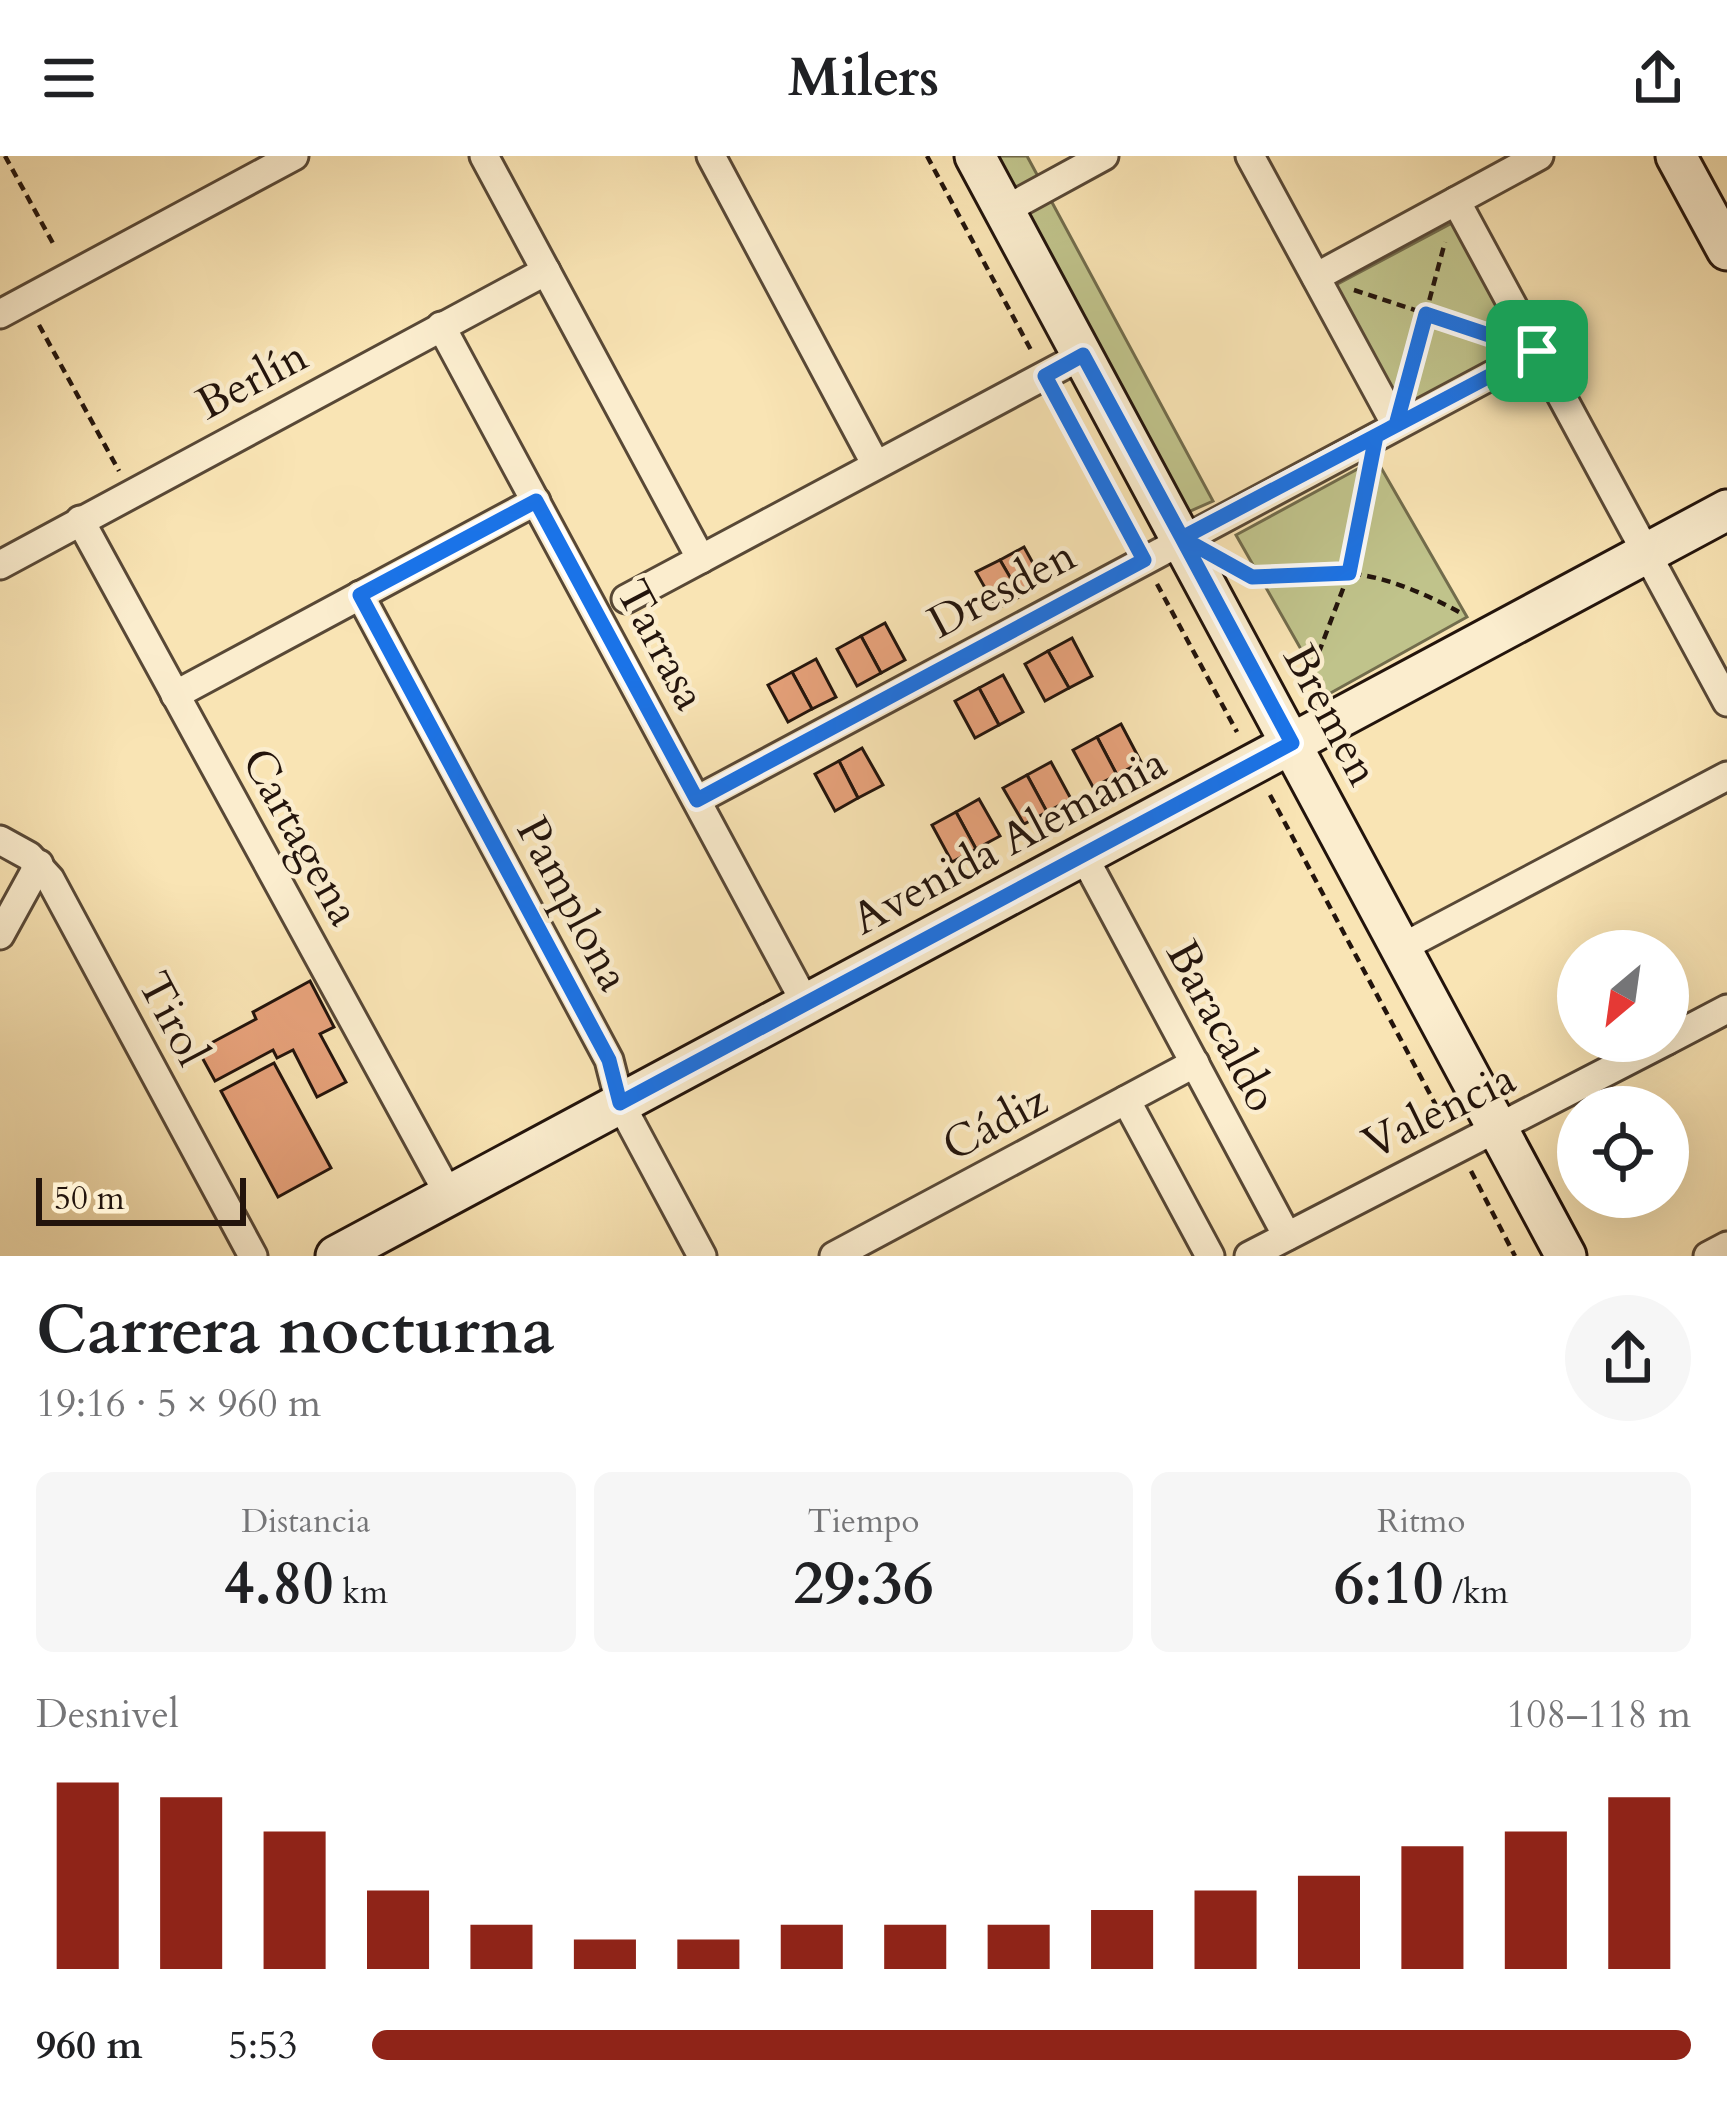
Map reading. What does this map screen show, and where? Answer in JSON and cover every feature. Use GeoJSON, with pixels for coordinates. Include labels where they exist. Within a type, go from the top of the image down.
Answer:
{"type":"FeatureCollection","features":[{"type":"Feature","properties":{"kind":"street"},"geometry":{"type":"LineString","coordinates":[[0,314],[294,156]]}},
{"type":"Feature","properties":{"kind":"street","name":"Tarrasa"},"geometry":{"type":"LineString","coordinates":[[484,156],[700,559]]}},
{"type":"Feature","properties":{"kind":"street"},"geometry":{"type":"LineString","coordinates":[[710,156],[877,465]]}},
{"type":"Feature","properties":{"kind":"street","name":"Bremen"},"geometry":{"type":"LineString","coordinates":[[975,156],[1566,1256]]}},
{"type":"Feature","properties":{"kind":"street"},"geometry":{"type":"LineString","coordinates":[[1005,210],[1104,156]]}},
{"type":"Feature","properties":{"kind":"street"},"geometry":{"type":"LineString","coordinates":[[1250,156],[1316,277],[1386,431]]}},
{"type":"Feature","properties":{"kind":"street"},"geometry":{"type":"LineString","coordinates":[[1316,277],[1539,156]]}},
{"type":"Feature","properties":{"kind":"street"},"geometry":{"type":"LineString","coordinates":[[1676,156],[1727,250]]}},
{"type":"Feature","properties":{"kind":"street"},"geometry":{"type":"LineString","coordinates":[[1456,201],[1727,702]]}},
{"type":"Feature","properties":{"kind":"street","name":"Berlín"},"geometry":{"type":"LineString","coordinates":[[0,565],[545,271]]}},
{"type":"Feature","properties":{"kind":"street","name":"Tarrasa"},"geometry":{"type":"LineString","coordinates":[[441,326],[806,1004]]}},
{"type":"Feature","properties":{"kind":"street","name":"Dresden"},"geometry":{"type":"LineString","coordinates":[[697,800],[1537,351]]}},
{"type":"Feature","properties":{"kind":"street"},"geometry":{"type":"LineString","coordinates":[[626,599],[1083,355]]}},
{"type":"Feature","properties":{"kind":"street"},"geometry":{"type":"LineString","coordinates":[[175,694],[536,501]]}},
{"type":"Feature","properties":{"kind":"street","name":"Avenida Alemania"},"geometry":{"type":"LineString","coordinates":[[336,1256],[1727,510]]}},
{"type":"Feature","properties":{"kind":"street","name":"Cartagena"},"geometry":{"type":"LineString","coordinates":[[80,520],[449,1195]]}},
{"type":"Feature","properties":{"kind":"street","name":"Pamplona"},"geometry":{"type":"LineString","coordinates":[[360,595],[609,1060],[620,1103],[702,1256]]}},
{"type":"Feature","properties":{"kind":"street"},"geometry":{"type":"LineString","coordinates":[[1401,948],[1727,776]]}},
{"type":"Feature","properties":{"kind":"street","name":"Tirol"},"geometry":{"type":"LineString","coordinates":[[0,840],[38,865],[62,900],[253,1256]]}},
{"type":"Feature","properties":{"kind":"street","name":"Baracaldo"},"geometry":{"type":"LineString","coordinates":[[1083,855],[1287,1236]]}},
{"type":"Feature","properties":{"kind":"street"},"geometry":{"type":"LineString","coordinates":[[0,935],[38,865]]}},
{"type":"Feature","properties":{"kind":"street","name":"Valencia"},"geometry":{"type":"LineString","coordinates":[[1689,1029],[1727,1009]]}},
{"type":"Feature","properties":{"kind":"street","name":"Valencia"},"geometry":{"type":"LineString","coordinates":[[1249,1256],[1626,1062]]}},
{"type":"Feature","properties":{"kind":"street","name":"Cádiz"},"geometry":{"type":"LineString","coordinates":[[834,1256],[1195,1063]]}},
{"type":"Feature","properties":{"kind":"street"},"geometry":{"type":"LineString","coordinates":[[1126,1100],[1210,1256]]}},
{"type":"Feature","properties":{"kind":"street"},"geometry":{"type":"LineString","coordinates":[[1708,1256],[1727,1246]]}},
{"type":"Feature","properties":{"kind":"path"},"geometry":{"type":"LineString","coordinates":[[5,156],[55,247]]}},
{"type":"Feature","properties":{"kind":"path"},"geometry":{"type":"LineString","coordinates":[[927,156],[1516,1256]]}},
{"type":"Feature","properties":{"kind":"path"},"geometry":{"type":"LineString","coordinates":[[1308,681],[1349,573],[1386,431],[1426,314],[1456,201]]}},
{"type":"Feature","properties":{"kind":"path"},"geometry":{"type":"LineString","coordinates":[[1316,277],[1537,351]]}},
{"type":"Feature","properties":{"kind":"path"},"geometry":{"type":"LineString","coordinates":[[39,325],[131,492]]}},
{"type":"Feature","properties":{"kind":"path"},"geometry":{"type":"LineString","coordinates":[[1182,538],[1252,577],[1349,573],[1424,593],[1459,612]]}},
{"type":"Feature","properties":{"kind":"green space"},"geometry":{"type":"Polygon","coordinates":[[[996,156],[1027,156],[1213,501],[1186,513],[996,156]]]}},
{"type":"Feature","properties":{"kind":"green space"},"geometry":{"type":"Polygon","coordinates":[[[1454,222],[1520,345],[1399,410],[1332,287],[1454,222]]]}},
{"type":"Feature","properties":{"kind":"green space"},"geometry":{"type":"Polygon","coordinates":[[[1376,459],[1467,617],[1327,695],[1236,535],[1376,459]]]}},
{"type":"Feature","properties":{"kind":"building"},"geometry":{"type":"Polygon","coordinates":[[[1024,547],[1044,583],[1021,596],[1000,560],[1024,547]]]}},
{"type":"Feature","properties":{"kind":"building"},"geometry":{"type":"Polygon","coordinates":[[[1000,560],[1021,596],[997,609],[976,572],[1000,560]]]}},
{"type":"Feature","properties":{"kind":"building"},"geometry":{"type":"Polygon","coordinates":[[[885,623],[905,660],[881,673],[861,636],[885,623]]]}},
{"type":"Feature","properties":{"kind":"building"},"geometry":{"type":"Polygon","coordinates":[[[861,636],[881,673],[857,686],[837,649],[861,636]]]}},
{"type":"Feature","properties":{"kind":"building"},"geometry":{"type":"Polygon","coordinates":[[[1072,638],[1092,676],[1069,688],[1048,651],[1072,638]]]}},
{"type":"Feature","properties":{"kind":"building"},"geometry":{"type":"Polygon","coordinates":[[[1048,651],[1069,688],[1045,701],[1025,664],[1048,651]]]}},
{"type":"Feature","properties":{"kind":"building"},"geometry":{"type":"Polygon","coordinates":[[[816,659],[836,697],[812,709],[792,672],[816,659]]]}},
{"type":"Feature","properties":{"kind":"building"},"geometry":{"type":"Polygon","coordinates":[[[792,672],[812,709],[788,722],[768,685],[792,672]]]}},
{"type":"Feature","properties":{"kind":"building"},"geometry":{"type":"Polygon","coordinates":[[[1003,675],[1023,712],[999,725],[979,688],[1003,675]]]}},
{"type":"Feature","properties":{"kind":"building"},"geometry":{"type":"Polygon","coordinates":[[[979,688],[999,725],[975,738],[955,701],[979,688]]]}},
{"type":"Feature","properties":{"kind":"building"},"geometry":{"type":"Polygon","coordinates":[[[1121,724],[1141,762],[1117,775],[1097,737],[1121,724]]]}},
{"type":"Feature","properties":{"kind":"building"},"geometry":{"type":"Polygon","coordinates":[[[1097,737],[1117,775],[1093,787],[1073,750],[1097,737]]]}},
{"type":"Feature","properties":{"kind":"building"},"geometry":{"type":"Polygon","coordinates":[[[862,748],[883,785],[858,798],[839,761],[862,748]]]}},
{"type":"Feature","properties":{"kind":"building"},"geometry":{"type":"Polygon","coordinates":[[[839,761],[858,798],[835,811],[815,774],[839,761]]]}},
{"type":"Feature","properties":{"kind":"building"},"geometry":{"type":"Polygon","coordinates":[[[1051,762],[1071,799],[1047,812],[1027,775],[1051,762]]]}},
{"type":"Feature","properties":{"kind":"building"},"geometry":{"type":"Polygon","coordinates":[[[1027,775],[1047,812],[1024,824],[1003,788],[1027,775]]]}},
{"type":"Feature","properties":{"kind":"building"},"geometry":{"type":"Polygon","coordinates":[[[979,799],[1000,836],[976,849],[956,812],[979,799]]]}},
{"type":"Feature","properties":{"kind":"building"},"geometry":{"type":"Polygon","coordinates":[[[956,812],[976,849],[952,862],[932,825],[956,812]]]}},
{"type":"Feature","properties":{"kind":"building"},"geometry":{"type":"Polygon","coordinates":[[[310,981],[334,1027],[320,1034],[346,1082],[317,1097],[293,1050],[277,1058],[273,1050],[215,1081],[198,1050],[256,1019],[253,1012],[310,981]]]}},
{"type":"Feature","properties":{"kind":"building"},"geometry":{"type":"Polygon","coordinates":[[[274,1063],[331,1168],[278,1197],[221,1091],[274,1063]]]}},
{"type":"Feature","properties":{"kind":"route"},"geometry":{"type":"LineString","coordinates":[[1537,351],[1376,436],[1182,538],[1083,355],[1045,376],[1144,560],[697,800],[536,501],[360,595],[609,1060],[620,1103],[1292,743],[1182,538],[1252,577],[1349,573],[1376,436],[1396,425],[1426,314],[1537,351]]}}]}
